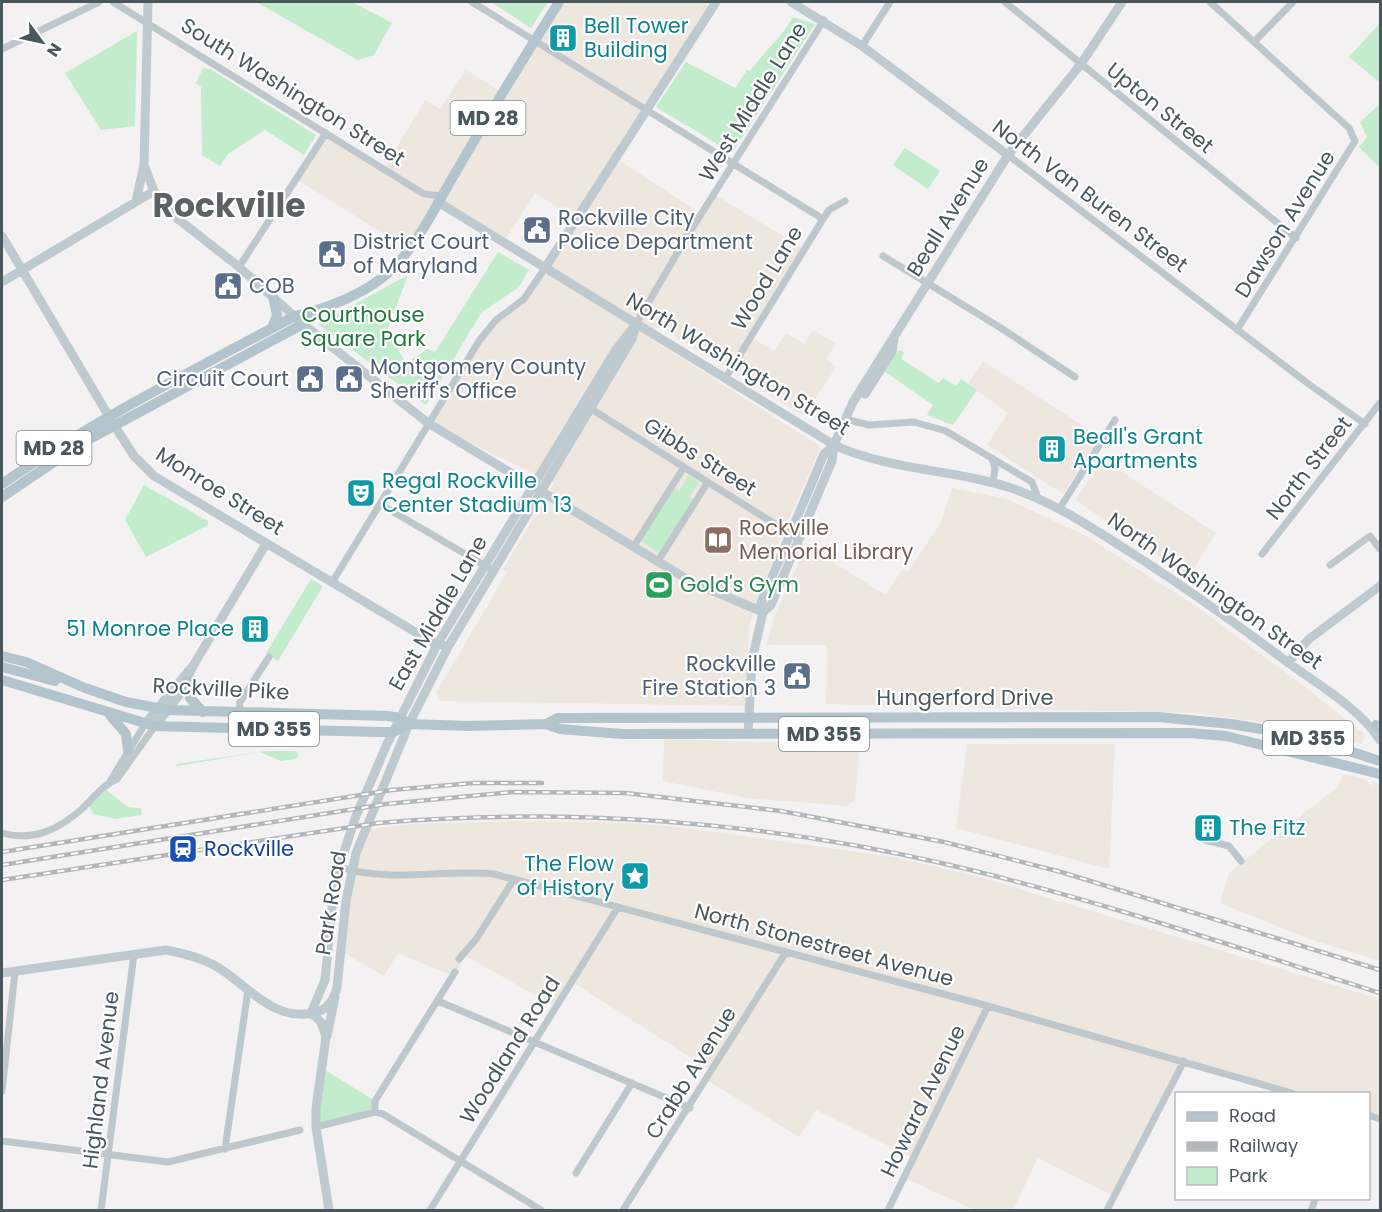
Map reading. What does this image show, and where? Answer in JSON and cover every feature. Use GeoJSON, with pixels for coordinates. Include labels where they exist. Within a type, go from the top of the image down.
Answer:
{"type":"FeatureCollection","features":[{"type":"Feature","properties":{"kind":"main road","name":"MD 28"},"geometry":{"type":"LineString","coordinates":[[2,484],[63,442],[111,420],[299,320],[361,291],[382,277],[404,255],[559,2]]}},
{"type":"Feature","properties":{"kind":"main road"},"geometry":{"type":"LineString","coordinates":[[272,328],[277,315],[273,296]]}},
{"type":"Feature","properties":{"kind":"main road","name":"MD 28"},"geometry":{"type":"LineString","coordinates":[[2,497],[111,420],[272,328],[299,320]]}},
{"type":"Feature","properties":{"kind":"main road","name":"Rockville Pike"},"geometry":{"type":"LineString","coordinates":[[2,656],[26,662],[85,688],[126,702],[162,709],[404,721]]}},
{"type":"Feature","properties":{"kind":"main road"},"geometry":{"type":"LineString","coordinates":[[2,667],[85,688]]}},
{"type":"Feature","properties":{"kind":"main road","name":"Rockville Pike"},"geometry":{"type":"LineString","coordinates":[[2,680],[150,725],[393,732]]}},
{"type":"Feature","properties":{"kind":"main road"},"geometry":{"type":"LineString","coordinates":[[188,681],[190,698],[203,712]]}},
{"type":"Feature","properties":{"kind":"main road"},"geometry":{"type":"LineString","coordinates":[[105,711],[126,734],[128,750]]}},
{"type":"Feature","properties":{"kind":"main road"},"geometry":{"type":"LineString","coordinates":[[1104,732],[1109,728],[1129,727],[1136,717]]}},
{"type":"Feature","properties":{"kind":"main road","name":"Hungerford Drive"},"geometry":{"type":"LineString","coordinates":[[546,724],[558,718],[1179,718],[1302,736],[1380,768]]}},
{"type":"Feature","properties":{"kind":"main road"},"geometry":{"type":"LineString","coordinates":[[1145,731],[1150,726],[1165,726],[1179,718]]}},
{"type":"Feature","properties":{"kind":"main road","name":"Hungerford Drive"},"geometry":{"type":"LineString","coordinates":[[393,732],[404,721],[546,724],[560,729],[622,734],[1145,731],[1226,736],[1380,768]]}},
{"type":"Feature","properties":{"kind":"street"},"geometry":{"type":"LineString","coordinates":[[2,49],[75,11],[99,2]]}},
{"type":"Feature","properties":{"kind":"street","name":"South Washington Street"},"geometry":{"type":"LineString","coordinates":[[112,2],[545,268]]}},
{"type":"Feature","properties":{"kind":"street"},"geometry":{"type":"LineString","coordinates":[[136,201],[144,165],[148,2]]}},
{"type":"Feature","properties":{"kind":"street"},"geometry":{"type":"LineString","coordinates":[[472,2],[823,219]]}},
{"type":"Feature","properties":{"kind":"street"},"geometry":{"type":"LineString","coordinates":[[706,15],[711,2]]}},
{"type":"Feature","properties":{"kind":"street"},"geometry":{"type":"LineString","coordinates":[[333,581],[488,328],[524,299],[716,2]]}},
{"type":"Feature","properties":{"kind":"street","name":"North Van Buren Street"},"geometry":{"type":"LineString","coordinates":[[791,2],[824,20],[862,46],[1365,424]]}},
{"type":"Feature","properties":{"kind":"street"},"geometry":{"type":"LineString","coordinates":[[862,46],[890,2]]}},
{"type":"Feature","properties":{"kind":"street","name":"Upton Street"},"geometry":{"type":"LineString","coordinates":[[1005,2],[1296,238]]}},
{"type":"Feature","properties":{"kind":"street","name":"Beall Avenue"},"geometry":{"type":"LineString","coordinates":[[748,734],[752,660],[763,612],[771,605],[824,454],[834,445],[846,418],[854,413],[892,352],[894,339],[1008,155],[1081,64],[1122,2]]}},
{"type":"Feature","properties":{"kind":"street"},"geometry":{"type":"LineString","coordinates":[[1210,2],[1254,42],[1293,2]]}},
{"type":"Feature","properties":{"kind":"street","name":"West Middle Lane"},"geometry":{"type":"LineString","coordinates":[[636,324],[824,20]]}},
{"type":"Feature","properties":{"kind":"street","name":"Dawson Avenue"},"geometry":{"type":"LineString","coordinates":[[1237,330],[1356,141],[1354,135],[1254,42]]}},
{"type":"Feature","properties":{"kind":"street"},"geometry":{"type":"LineString","coordinates":[[239,267],[326,133]]}},
{"type":"Feature","properties":{"kind":"street"},"geometry":{"type":"LineString","coordinates":[[144,165],[154,191],[178,219],[239,267],[299,320],[429,423],[703,588],[763,612]]}},
{"type":"Feature","properties":{"kind":"street"},"geometry":{"type":"LineString","coordinates":[[2,282],[154,191]]}},
{"type":"Feature","properties":{"kind":"street","name":"South Washington Street"},"geometry":{"type":"LineString","coordinates":[[424,194],[438,202]]}},
{"type":"Feature","properties":{"kind":"street","name":"Wood Lane"},"geometry":{"type":"LineString","coordinates":[[725,379],[829,210],[845,201]]}},
{"type":"Feature","properties":{"kind":"street","name":"Monroe Street"},"geometry":{"type":"LineString","coordinates":[[2,236],[111,420],[134,456],[154,476],[266,544],[438,644],[448,647]]}},
{"type":"Feature","properties":{"kind":"street"},"geometry":{"type":"LineString","coordinates":[[883,256],[1075,377]]}},
{"type":"Feature","properties":{"kind":"street","name":"North Washington Street"},"geometry":{"type":"LineString","coordinates":[[545,268],[834,445],[883,462],[993,482],[1060,508],[1172,579],[1376,726],[1380,740]]}},
{"type":"Feature","properties":{"kind":"street","name":"East Middle Lane"},"geometry":{"type":"LineString","coordinates":[[404,721],[438,644],[484,566],[632,339],[636,324]]}},
{"type":"Feature","properties":{"kind":"street","name":"North Street"},"geometry":{"type":"LineString","coordinates":[[1262,554],[1380,403]]}},
{"type":"Feature","properties":{"kind":"street","name":"Gibbs Street"},"geometry":{"type":"LineString","coordinates":[[587,406],[795,536]]}},
{"type":"Feature","properties":{"kind":"street","name":"North Washington Street"},"geometry":{"type":"LineString","coordinates":[[846,418],[860,425],[914,422],[946,431],[1032,482],[1038,498]]}},
{"type":"Feature","properties":{"kind":"street"},"geometry":{"type":"LineString","coordinates":[[1060,508],[1115,420]]}},
{"type":"Feature","properties":{"kind":"street"},"geometry":{"type":"LineString","coordinates":[[992,458],[995,469],[993,482]]}},
{"type":"Feature","properties":{"kind":"street"},"geometry":{"type":"LineString","coordinates":[[634,546],[684,467]]}},
{"type":"Feature","properties":{"kind":"street"},"geometry":{"type":"LineString","coordinates":[[658,561],[708,482]]}},
{"type":"Feature","properties":{"kind":"street","name":"East Middle Lane"},"geometry":{"type":"LineString","coordinates":[[404,721],[494,570],[537,488]]}},
{"type":"Feature","properties":{"kind":"street"},"geometry":{"type":"LineString","coordinates":[[380,504],[494,570]]}},
{"type":"Feature","properties":{"kind":"street"},"geometry":{"type":"LineString","coordinates":[[1330,565],[1370,536],[1380,549]]}},
{"type":"Feature","properties":{"kind":"street"},"geometry":{"type":"LineString","coordinates":[[109,783],[128,750],[150,725],[193,666],[266,544]]}},
{"type":"Feature","properties":{"kind":"street"},"geometry":{"type":"LineString","coordinates":[[1288,663],[1316,633],[1380,586]]}},
{"type":"Feature","properties":{"kind":"street"},"geometry":{"type":"LineString","coordinates":[[239,712],[240,702],[269,657]]}},
{"type":"Feature","properties":{"kind":"street"},"geometry":{"type":"LineString","coordinates":[[162,709],[188,681],[193,666]]}},
{"type":"Feature","properties":{"kind":"street","name":"Park Road"},"geometry":{"type":"LineString","coordinates":[[326,1037],[335,994],[351,871],[404,721]]}},
{"type":"Feature","properties":{"kind":"street"},"geometry":{"type":"LineString","coordinates":[[2,834],[26,838],[44,833],[82,808],[109,783],[117,779],[126,768],[150,725]]}},
{"type":"Feature","properties":{"kind":"street","name":"Park Road"},"geometry":{"type":"LineString","coordinates":[[311,1013],[325,980],[334,889],[339,867],[356,816],[393,732]]}},
{"type":"Feature","properties":{"kind":"street"},"geometry":{"type":"LineString","coordinates":[[1205,840],[1229,846],[1241,861]]}},
{"type":"Feature","properties":{"kind":"street","name":"North Stonestreet Avenue"},"geometry":{"type":"LineString","coordinates":[[339,867],[384,876],[476,872],[514,879],[988,1006],[1288,1092]]}},
{"type":"Feature","properties":{"kind":"street"},"geometry":{"type":"LineString","coordinates":[[459,959],[477,938],[514,879]]}},
{"type":"Feature","properties":{"kind":"street","name":"Woodland Road"},"geometry":{"type":"LineString","coordinates":[[430,1210],[618,907]]}},
{"type":"Feature","properties":{"kind":"street"},"geometry":{"type":"LineString","coordinates":[[2,974],[165,950],[184,953],[216,966],[248,990],[284,1012],[321,1011],[335,994]]}},
{"type":"Feature","properties":{"kind":"street","name":"Crabb Avenue"},"geometry":{"type":"LineString","coordinates":[[623,1210],[690,1108],[786,952]]}},
{"type":"Feature","properties":{"kind":"street","name":"Highland Avenue"},"geometry":{"type":"LineString","coordinates":[[101,1210],[134,954]]}},
{"type":"Feature","properties":{"kind":"street"},"geometry":{"type":"LineString","coordinates":[[2,1091],[15,972]]}},
{"type":"Feature","properties":{"kind":"street"},"geometry":{"type":"LineString","coordinates":[[375,1112],[375,1101],[455,972]]}},
{"type":"Feature","properties":{"kind":"street"},"geometry":{"type":"LineString","coordinates":[[225,1149],[248,990]]}},
{"type":"Feature","properties":{"kind":"street"},"geometry":{"type":"LineString","coordinates":[[438,1000],[690,1108]]}},
{"type":"Feature","properties":{"kind":"street","name":"Howard Avenue"},"geometry":{"type":"LineString","coordinates":[[888,1210],[988,1006]]}},
{"type":"Feature","properties":{"kind":"street"},"geometry":{"type":"LineString","coordinates":[[311,1013],[321,1022],[326,1037],[316,1108],[316,1127],[330,1210]]}},
{"type":"Feature","properties":{"kind":"street"},"geometry":{"type":"LineString","coordinates":[[1107,1210],[1184,1061]]}},
{"type":"Feature","properties":{"kind":"street"},"geometry":{"type":"LineString","coordinates":[[576,1173],[632,1083]]}},
{"type":"Feature","properties":{"kind":"street"},"geometry":{"type":"LineString","coordinates":[[316,1127],[375,1112],[383,1114],[541,1210]]}},
{"type":"Feature","properties":{"kind":"street"},"geometry":{"type":"LineString","coordinates":[[2,1140],[168,1162],[300,1130]]}},
{"type":"Feature","properties":{"kind":"shaded area"},"geometry":{"type":"Polygon","coordinates":[[[559,2],[708,2],[706,15],[616,158],[701,214],[714,194],[804,249],[751,337],[774,351],[786,333],[804,344],[813,330],[836,344],[826,359],[836,367],[804,416],[656,325],[652,339],[821,447],[783,532],[750,622],[745,706],[441,701],[436,693],[507,572],[503,570],[554,483],[428,423],[488,328],[524,299],[576,219],[535,193],[503,243],[438,202],[408,249],[296,179],[326,133],[384,169],[425,100],[440,109],[466,70],[503,93],[559,2]]]}},
{"type":"Feature","properties":{"kind":"shaded area"},"geometry":{"type":"Polygon","coordinates":[[[983,361],[1100,437],[1063,494],[987,445],[1008,413],[968,384],[983,361]]]}},
{"type":"Feature","properties":{"kind":"shaded area"},"geometry":{"type":"Polygon","coordinates":[[[1102,459],[1216,533],[1189,576],[1075,500],[1102,459]]]}},
{"type":"Feature","properties":{"kind":"shaded area"},"geometry":{"type":"Polygon","coordinates":[[[952,488],[1007,499],[1086,536],[1197,607],[1313,693],[1365,735],[1362,744],[1295,727],[1195,713],[826,704],[827,645],[767,645],[774,617],[806,546],[886,595],[902,569],[908,572],[941,522],[952,488]]]}},
{"type":"Feature","properties":{"kind":"shaded area"},"geometry":{"type":"Polygon","coordinates":[[[664,739],[860,745],[855,800],[847,806],[747,798],[663,781],[664,739]]]}},
{"type":"Feature","properties":{"kind":"shaded area"},"geometry":{"type":"Polygon","coordinates":[[[967,744],[1115,744],[1109,869],[956,828],[967,744]]]}},
{"type":"Feature","properties":{"kind":"shaded area"},"geometry":{"type":"Polygon","coordinates":[[[1344,774],[1367,780],[1371,787],[1373,782],[1380,785],[1380,961],[1309,939],[1220,903],[1229,873],[1336,788],[1344,774]]]}},
{"type":"Feature","properties":{"kind":"shaded area"},"geometry":{"type":"Polygon","coordinates":[[[518,821],[616,822],[679,827],[893,857],[980,877],[1380,999],[1380,1119],[1370,1115],[1370,1092],[1292,1092],[1184,1061],[1114,1196],[1038,1158],[1013,1210],[975,1210],[904,1178],[913,1158],[816,1110],[799,1137],[707,1080],[712,1071],[572,982],[556,1007],[466,956],[453,976],[398,953],[384,976],[341,951],[364,830],[412,824],[518,821]]]}},
{"type":"Feature","properties":{"kind":"green space"},"geometry":{"type":"Polygon","coordinates":[[[256,2],[352,2],[392,23],[374,55],[358,60],[256,2]]]}},
{"type":"Feature","properties":{"kind":"green space"},"geometry":{"type":"Polygon","coordinates":[[[491,2],[548,2],[531,28],[491,2]]]}},
{"type":"Feature","properties":{"kind":"green space"},"geometry":{"type":"Polygon","coordinates":[[[793,17],[815,24],[732,153],[656,107],[686,62],[735,88],[747,70],[750,71],[793,17]]]}},
{"type":"Feature","properties":{"kind":"green space"},"geometry":{"type":"Polygon","coordinates":[[[1380,23],[1380,83],[1349,57],[1380,23]]]}},
{"type":"Feature","properties":{"kind":"green space"},"geometry":{"type":"Polygon","coordinates":[[[137,31],[135,126],[101,130],[65,73],[137,31]]]}},
{"type":"Feature","properties":{"kind":"green space"},"geometry":{"type":"Polygon","coordinates":[[[203,68],[210,69],[316,135],[304,155],[265,130],[228,154],[220,166],[202,155],[201,87],[196,83],[203,68]]]}},
{"type":"Feature","properties":{"kind":"green space"},"geometry":{"type":"Polygon","coordinates":[[[1380,104],[1380,168],[1359,147],[1367,137],[1360,122],[1380,104]]]}},
{"type":"Feature","properties":{"kind":"green space"},"geometry":{"type":"Polygon","coordinates":[[[905,148],[940,171],[928,189],[893,165],[905,148]]]}},
{"type":"Feature","properties":{"kind":"green space","name":"Courthouse Square Park"},"geometry":{"type":"Polygon","coordinates":[[[498,252],[529,270],[519,287],[481,313],[426,405],[318,324],[408,275],[387,331],[406,363],[428,349],[435,352],[498,252]]]}},
{"type":"Feature","properties":{"kind":"green space"},"geometry":{"type":"Polygon","coordinates":[[[899,350],[904,352],[901,359],[939,383],[943,378],[956,386],[961,379],[977,390],[953,425],[927,415],[933,405],[885,372],[899,350]]]}},
{"type":"Feature","properties":{"kind":"green space"},"geometry":{"type":"Polygon","coordinates":[[[689,475],[699,482],[689,497],[695,501],[661,554],[639,540],[672,487],[679,491],[689,475]]]}},
{"type":"Feature","properties":{"kind":"green space"},"geometry":{"type":"Polygon","coordinates":[[[144,485],[208,521],[208,525],[146,557],[125,520],[144,485]]]}},
{"type":"Feature","properties":{"kind":"green space"},"geometry":{"type":"Polygon","coordinates":[[[311,579],[323,586],[278,661],[266,653],[311,579]]]}},
{"type":"Feature","properties":{"kind":"green space"},"geometry":{"type":"Polygon","coordinates":[[[296,751],[299,756],[295,759],[281,761],[260,752],[296,751]]]}},
{"type":"Feature","properties":{"kind":"green space"},"geometry":{"type":"Polygon","coordinates":[[[260,752],[177,766],[176,764],[260,752]]]}},
{"type":"Feature","properties":{"kind":"green space"},"geometry":{"type":"Polygon","coordinates":[[[106,790],[128,807],[141,808],[142,815],[115,819],[94,814],[89,806],[106,790]]]}},
{"type":"Feature","properties":{"kind":"green space"},"geometry":{"type":"Polygon","coordinates":[[[322,1068],[375,1101],[375,1112],[316,1127],[322,1068]]]}},
{"type":"Feature","properties":{"kind":"railway"},"geometry":{"type":"LineString","coordinates":[[2,852],[392,790],[474,783],[542,783]]}},
{"type":"Feature","properties":{"kind":"railway"},"geometry":{"type":"LineString","coordinates":[[2,865],[386,804],[512,792],[625,793],[781,811],[944,842],[1061,872],[1380,970]]}},
{"type":"Feature","properties":{"kind":"railway"},"geometry":{"type":"LineString","coordinates":[[2,880],[378,823],[449,818],[520,817],[661,821],[802,837],[872,849],[997,876],[1107,907],[1380,993]]}},
{"type":"Feature","properties":{"kind":"place","name":"Bell Tower Building"},"geometry":{"type":"Point","coordinates":[563,38]}},
{"type":"Feature","properties":{"kind":"place","name":"Rockville City Police Department"},"geometry":{"type":"Point","coordinates":[537,230]}},
{"type":"Feature","properties":{"kind":"place","name":"District Court of Maryland"},"geometry":{"type":"Point","coordinates":[332,254]}},
{"type":"Feature","properties":{"kind":"place","name":"COB"},"geometry":{"type":"Point","coordinates":[228,286]}},
{"type":"Feature","properties":{"kind":"place","name":"Circuit Court"},"geometry":{"type":"Point","coordinates":[310,379]}},
{"type":"Feature","properties":{"kind":"place","name":"Montgomery County Sheriff's Office"},"geometry":{"type":"Point","coordinates":[349,379]}},
{"type":"Feature","properties":{"kind":"place","name":"Beall's Grant Apartments"},"geometry":{"type":"Point","coordinates":[1052,449]}},
{"type":"Feature","properties":{"kind":"place","name":"Regal Rockville Center Stadium 13"},"geometry":{"type":"Point","coordinates":[361,493]}},
{"type":"Feature","properties":{"kind":"place","name":"Rockville Memorial Library"},"geometry":{"type":"Point","coordinates":[718,540]}},
{"type":"Feature","properties":{"kind":"place","name":"Gold's Gym"},"geometry":{"type":"Point","coordinates":[659,585]}},
{"type":"Feature","properties":{"kind":"place","name":"51 Monroe Place"},"geometry":{"type":"Point","coordinates":[255,629]}},
{"type":"Feature","properties":{"kind":"place","name":"Rockville Fire Station 3"},"geometry":{"type":"Point","coordinates":[797,676]}},
{"type":"Feature","properties":{"kind":"place","name":"The Fitz"},"geometry":{"type":"Point","coordinates":[1208,828]}},
{"type":"Feature","properties":{"kind":"place","name":"Rockville"},"geometry":{"type":"Point","coordinates":[183,849]}},
{"type":"Feature","properties":{"kind":"place","name":"The Flow of History"},"geometry":{"type":"Point","coordinates":[635,876]}},
{"type":"Feature","properties":{"kind":"district","name":"Rockville"},"geometry":{"type":"Point","coordinates":[229,205]}}]}
